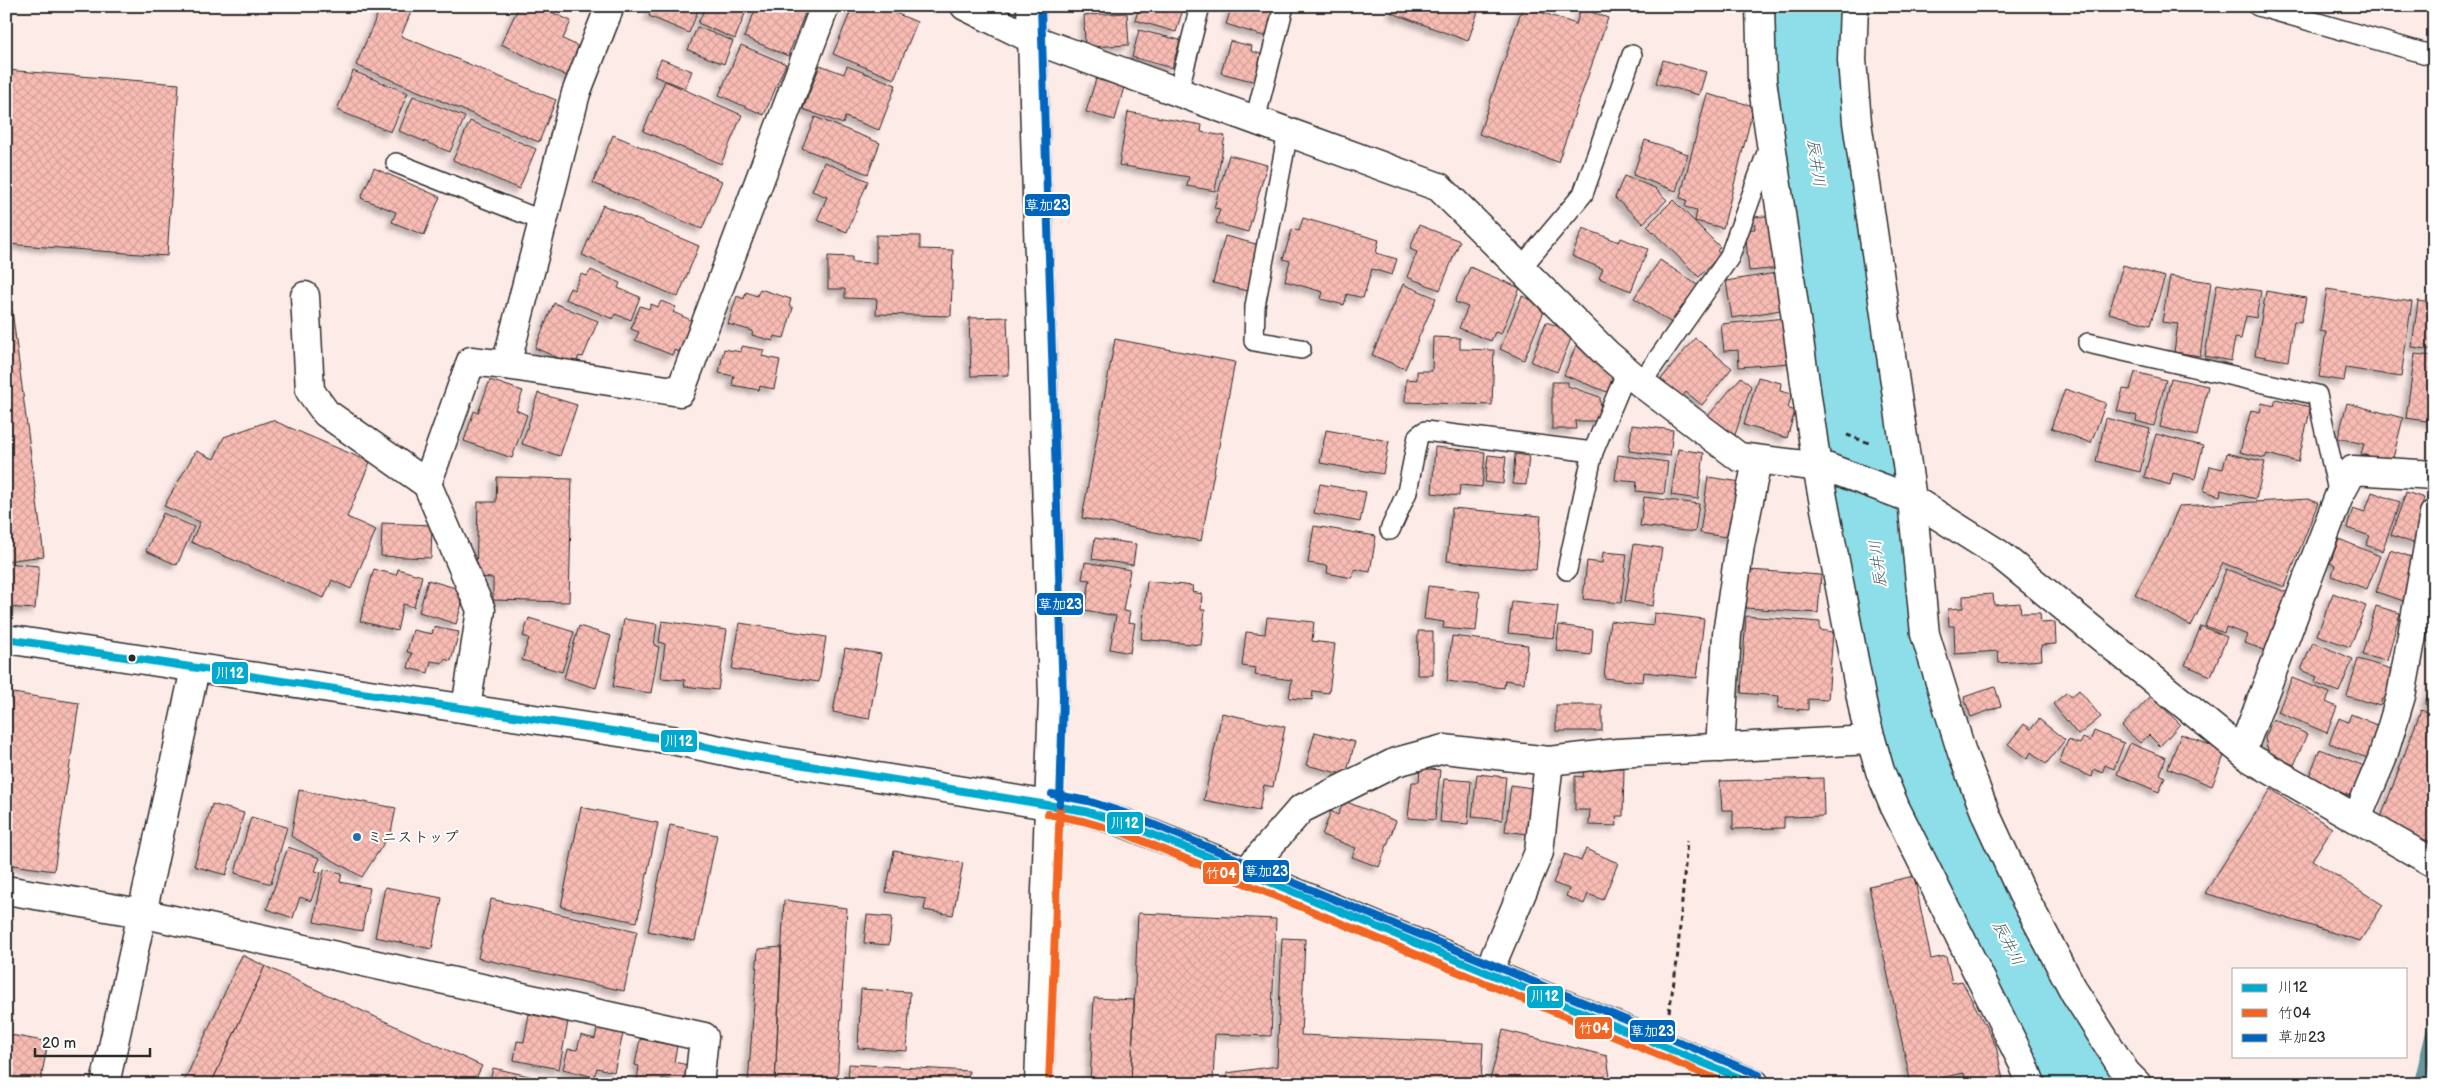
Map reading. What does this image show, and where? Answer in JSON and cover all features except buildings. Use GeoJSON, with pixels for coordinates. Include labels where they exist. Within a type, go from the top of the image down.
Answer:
{"type":"FeatureCollection","features":[{"type":"Feature","properties":{"kind":"street"},"geometry":{"type":"LineString","coordinates":[[506,365],[576,93],[610,6]]}},
{"type":"Feature","properties":{"kind":"street"},"geometry":{"type":"LineString","coordinates":[[427,484],[471,361],[680,392],[825,6]]}},
{"type":"Feature","properties":{"kind":"street"},"geometry":{"type":"LineString","coordinates":[[965,6],[1032,39],[1439,187],[1634,377],[1739,458],[1823,468],[1906,496],[1999,554],[2242,751],[2434,863]]}},
{"type":"Feature","properties":{"kind":"street"},"geometry":{"type":"LineString","coordinates":[[1031,6],[1053,697],[1038,1084]]}},
{"type":"Feature","properties":{"kind":"street"},"geometry":{"type":"LineString","coordinates":[[1760,6],[1762,80],[1770,144],[1823,468],[1871,740],[1880,771],[1895,807],[2023,1063],[2031,1084]]}},
{"type":"Feature","properties":{"kind":"street"},"geometry":{"type":"LineString","coordinates":[[1854,6],[1852,60],[1857,122],[1925,634],[1962,753],[1987,817],[2022,893],[2075,993],[2126,1073],[2137,1084]]}},
{"type":"Feature","properties":{"kind":"street"},"geometry":{"type":"LineString","coordinates":[[304,296],[310,391],[326,413],[427,484],[481,610],[466,708]]}},
{"type":"Feature","properties":{"kind":"street"},"geometry":{"type":"LineString","coordinates":[[1720,748],[1727,634],[1740,544],[1757,460]]}},
{"type":"Feature","properties":{"kind":"street"},"geometry":{"type":"LineString","coordinates":[[2242,751],[2339,496],[2353,470],[2434,475]]}},
{"type":"Feature","properties":{"kind":"street"},"geometry":{"type":"LineString","coordinates":[[2357,818],[2382,758],[2401,696],[2434,514]]}},
{"type":"Feature","properties":{"kind":"street"},"geometry":{"type":"LineString","coordinates":[[6,639],[672,740],[749,756],[1085,811],[1124,823],[1246,872],[1755,1084]]}},
{"type":"Feature","properties":{"kind":"street"},"geometry":{"type":"LineString","coordinates":[[106,1084],[194,669]]}},
{"type":"Feature","properties":{"kind":"street"},"geometry":{"type":"LineString","coordinates":[[1246,872],[1301,809],[1396,762],[1444,749],[1549,761],[1617,753],[1871,740]]}},
{"type":"Feature","properties":{"kind":"street"},"geometry":{"type":"LineString","coordinates":[[1488,973],[1539,852],[1549,761]]}},
{"type":"Feature","properties":{"kind":"street"},"geometry":{"type":"LineString","coordinates":[[6,890],[141,913],[704,1037],[699,1084]]}},
{"type":"Feature","properties":{"kind":"lane"},"geometry":{"type":"LineString","coordinates":[[1178,92],[1200,6]]}},
{"type":"Feature","properties":{"kind":"lane"},"geometry":{"type":"LineString","coordinates":[[1256,120],[1284,6]]}},
{"type":"Feature","properties":{"kind":"lane"},"geometry":{"type":"LineString","coordinates":[[2258,6],[2434,56]]}},
{"type":"Feature","properties":{"kind":"lane"},"geometry":{"type":"LineString","coordinates":[[1521,268],[1583,194],[1632,55]]}},
{"type":"Feature","properties":{"kind":"lane"},"geometry":{"type":"LineString","coordinates":[[1288,132],[1254,306],[1254,341],[1301,349]]}},
{"type":"Feature","properties":{"kind":"lane"},"geometry":{"type":"LineString","coordinates":[[1567,570],[1593,452],[1634,377],[1729,258],[1770,144]]}},
{"type":"Feature","properties":{"kind":"lane"},"geometry":{"type":"LineString","coordinates":[[396,164],[542,221]]}},
{"type":"Feature","properties":{"kind":"lane"},"geometry":{"type":"LineString","coordinates":[[2088,343],[2318,395],[2339,496]]}},
{"type":"Feature","properties":{"kind":"lane"},"geometry":{"type":"LineString","coordinates":[[1390,530],[1407,492],[1418,436],[1425,431],[1593,452]]}},
{"type":"Feature","properties":{"kind":"path"},"geometry":{"type":"LineString","coordinates":[[1840,432],[1874,446]]}},
{"type":"Feature","properties":{"kind":"path"},"geometry":{"type":"LineString","coordinates":[[1664,1046],[1677,962],[1687,841]]}},
{"type":"Feature","properties":{"kind":"waterway","name":"辰井川"},"geometry":{"type":"LineString","coordinates":[[1807,6],[1810,111],[1828,245],[1859,410],[1881,600],[1928,783],[2080,1084]]}},
{"type":"Feature","properties":{"kind":"waterway"},"geometry":{"type":"LineString","coordinates":[[2419,1084],[2434,1022]]}},
{"type":"Feature","properties":{"kind":"transit line","name":"草加23"},"geometry":{"type":"LineString","coordinates":[[1041,6],[1063,697],[1060,804]]}},
{"type":"Feature","properties":{"kind":"transit line","name":"川12"},"geometry":{"type":"LineString","coordinates":[[6,639],[672,740],[749,756],[1085,811],[1124,823],[1246,872],[1754,1084]]}},
{"type":"Feature","properties":{"kind":"transit line","name":"草加23"},"geometry":{"type":"LineString","coordinates":[[1052,794],[1088,801],[1128,814],[1759,1075]]}},
{"type":"Feature","properties":{"kind":"transit line","name":"竹04"},"geometry":{"type":"LineString","coordinates":[[1049,1084],[1060,804]]}},
{"type":"Feature","properties":{"kind":"transit line","name":"竹04"},"geometry":{"type":"LineString","coordinates":[[1048,814],[1083,821],[1121,832],[1728,1084]]}},
{"type":"Feature","properties":{"kind":"place","name":"ミニストップ"},"geometry":{"type":"Point","coordinates":[357,837]}}]}
